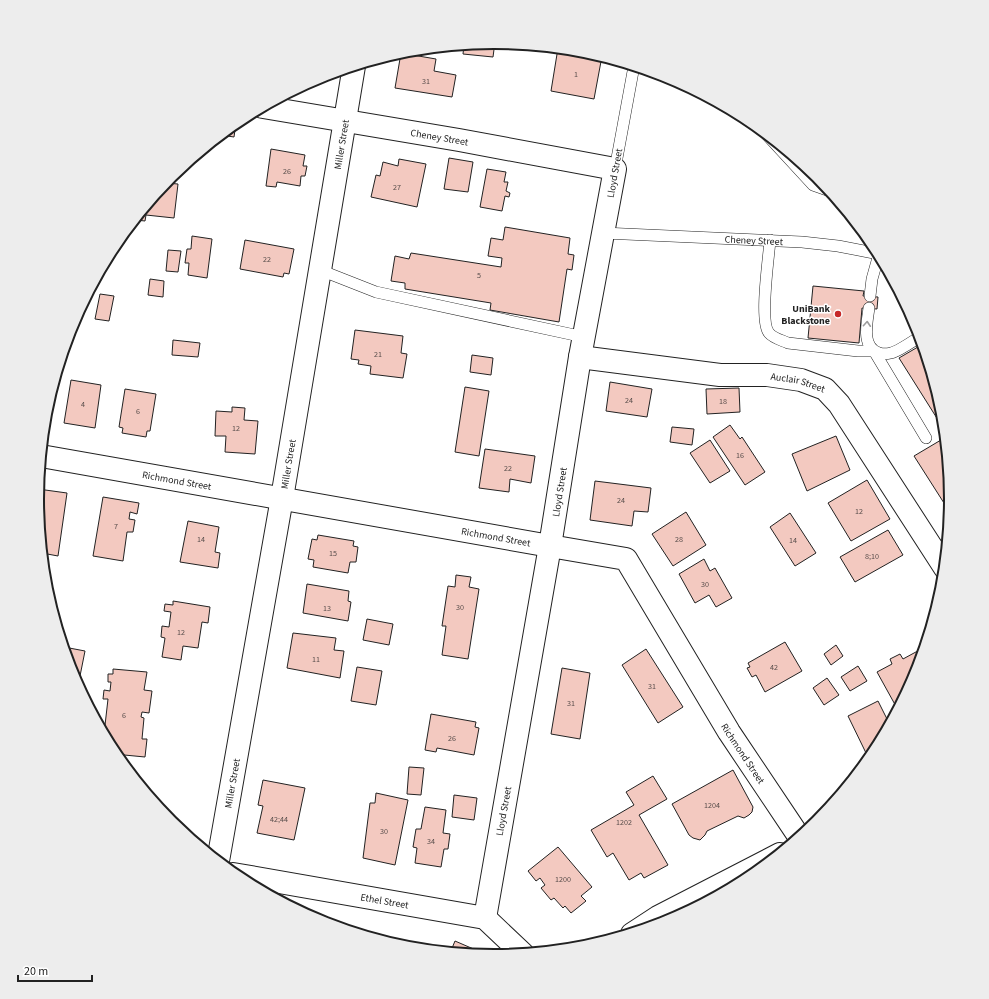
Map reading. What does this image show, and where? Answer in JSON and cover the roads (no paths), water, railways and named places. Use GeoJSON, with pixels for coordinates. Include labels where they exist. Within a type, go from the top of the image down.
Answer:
{"type":"FeatureCollection","features":[{"type":"Feature","properties":{"kind":"street","name":"Miller Street"},"geometry":{"type":"LineString","coordinates":[[219,856],[282,498],[353,72]]}},
{"type":"Feature","properties":{"kind":"street","name":"Cheney Street"},"geometry":{"type":"LineString","coordinates":[[271,108],[345,120],[615,169]]}},
{"type":"Feature","properties":{"kind":"street","name":"Lloyd Street"},"geometry":{"type":"LineString","coordinates":[[485,918],[550,546],[582,347],[615,169]]}},
{"type":"Feature","properties":{"kind":"street","name":"Auclair Street"},"geometry":{"type":"LineString","coordinates":[[582,347],[720,375],[767,375],[801,380],[825,389],[839,404],[940,561]]}},
{"type":"Feature","properties":{"kind":"street","name":"Richmond Street"},"geometry":{"type":"LineString","coordinates":[[46,457],[626,559],[729,732],[797,833]]}},
{"type":"Feature","properties":{"kind":"street","name":"Ethel Street"},"geometry":{"type":"LineString","coordinates":[[248,877],[485,918]]}},
{"type":"Feature","properties":{"kind":"street"},"geometry":{"type":"LineString","coordinates":[[651,922],[658,917],[706,897],[739,878]]}},
{"type":"Feature","properties":{"kind":"street"},"geometry":{"type":"LineString","coordinates":[[485,918],[518,949]]}},
{"type":"Feature","properties":{"kind":"lane","name":"Lloyd Street"},"geometry":{"type":"LineString","coordinates":[[615,169],[633,71]]}},
{"type":"Feature","properties":{"kind":"lane"},"geometry":{"type":"LineString","coordinates":[[789,159],[813,184],[818,186]]}},
{"type":"Feature","properties":{"kind":"lane","name":"Cheney Street"},"geometry":{"type":"LineString","coordinates":[[603,233],[770,240],[838,246],[871,252]]}},
{"type":"Feature","properties":{"kind":"lane"},"geometry":{"type":"LineString","coordinates":[[770,240],[764,322],[768,332],[777,339],[788,343],[858,351],[874,351],[882,354],[891,353],[915,339]]}},
{"type":"Feature","properties":{"kind":"lane"},"geometry":{"type":"LineString","coordinates":[[870,296],[872,279],[877,261]]}},
{"type":"Feature","properties":{"kind":"lane"},"geometry":{"type":"LineString","coordinates":[[320,270],[376,292],[582,347]]}},
{"type":"Feature","properties":{"kind":"lane"},"geometry":{"type":"LineString","coordinates":[[869,308],[866,337],[868,344],[874,351],[926,438]]}},
{"type":"Feature","properties":{"kind":"place","name":"UniBank Blackstone"},"geometry":{"type":"Point","coordinates":[838,314]}}]}
